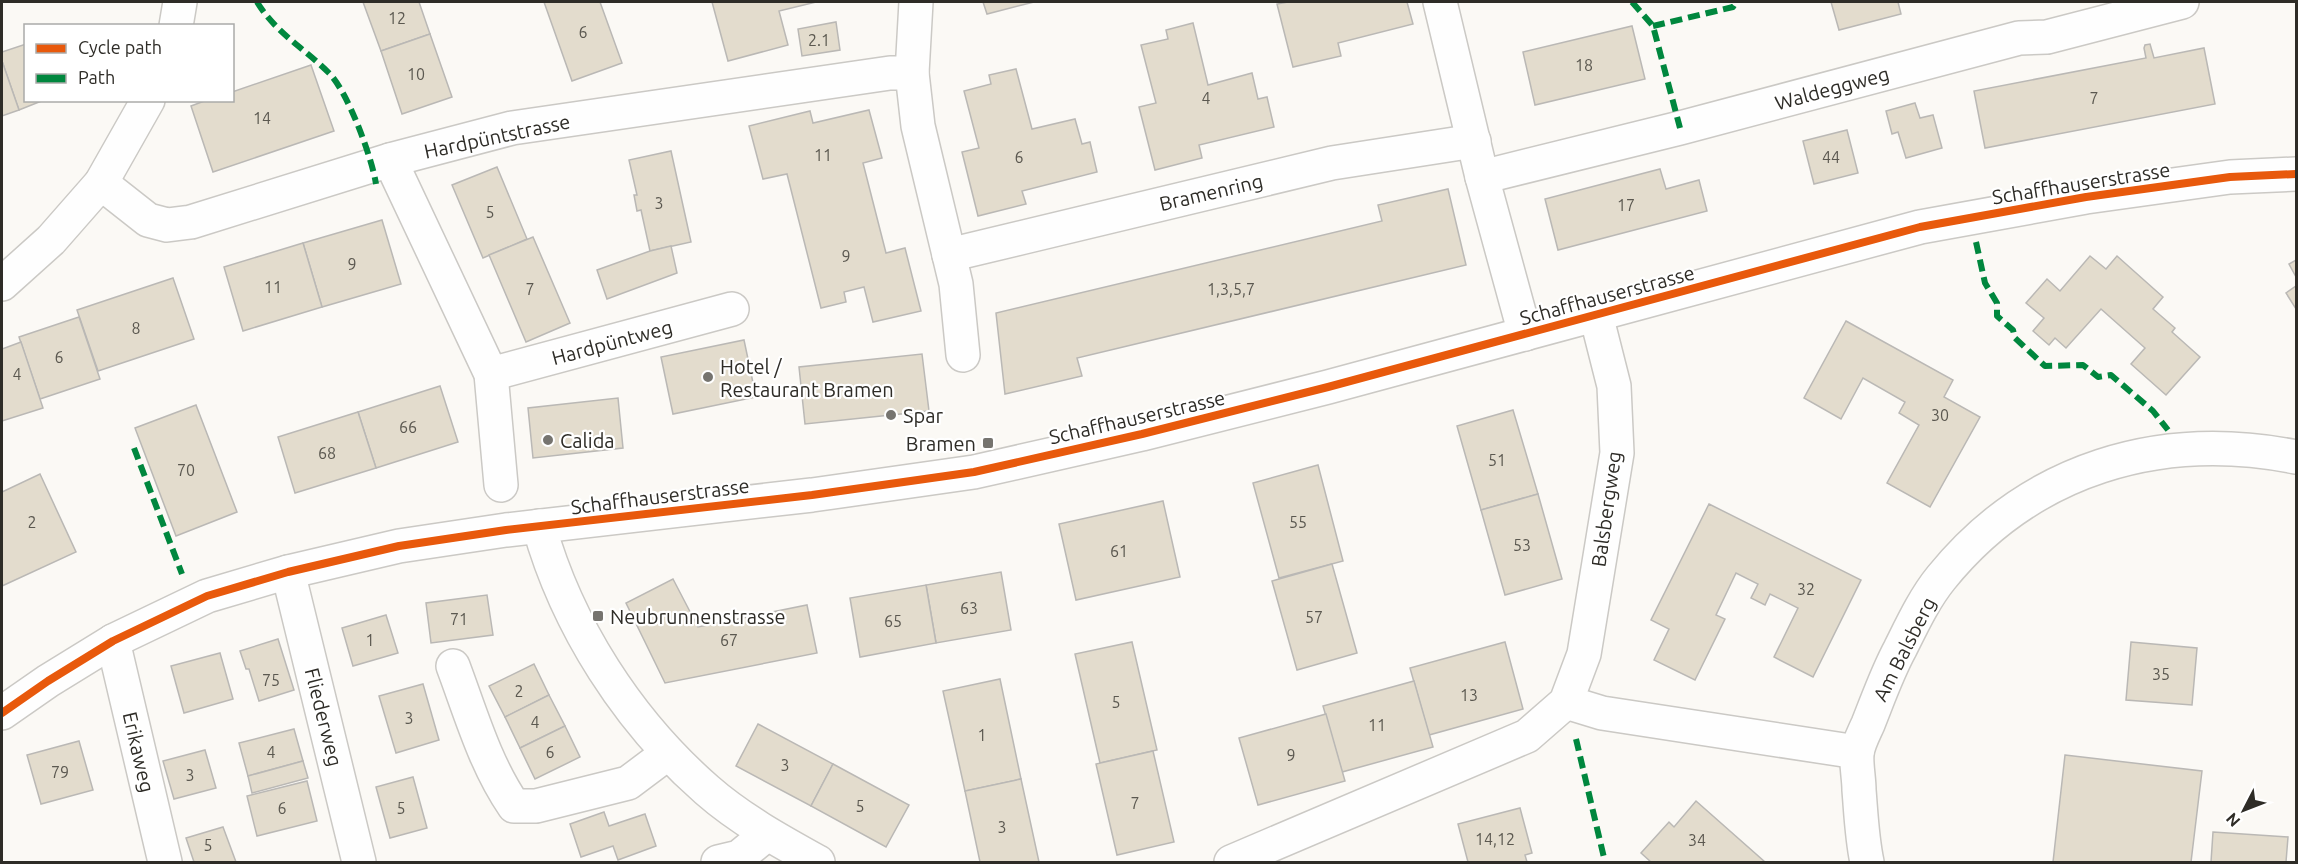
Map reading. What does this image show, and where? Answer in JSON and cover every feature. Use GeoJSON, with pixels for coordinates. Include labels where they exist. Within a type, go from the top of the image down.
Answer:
{"type":"FeatureCollection","features":[{"type":"Feature","properties":{"kind":"street"},"geometry":{"type":"LineString","coordinates":[[176,24],[180,2]]}},
{"type":"Feature","properties":{"kind":"street"},"geometry":{"type":"LineString","coordinates":[[916,2],[912,73],[918,126],[956,284],[963,355]]}},
{"type":"Feature","properties":{"kind":"street"},"geometry":{"type":"LineString","coordinates":[[1440,2],[1482,177],[1525,334]]}},
{"type":"Feature","properties":{"kind":"street","name":"Waldeggweg"},"geometry":{"type":"LineString","coordinates":[[1482,177],[1692,125],[2019,38],[2047,37],[2182,2]]}},
{"type":"Feature","properties":{"kind":"street","name":"Hardpüntstrasse"},"geometry":{"type":"LineString","coordinates":[[101,183],[148,220],[167,225],[191,222],[390,160],[512,128],[790,87],[912,73]]}},
{"type":"Feature","properties":{"kind":"street"},"geometry":{"type":"LineString","coordinates":[[2,284],[51,240],[101,183],[147,102]]}},
{"type":"Feature","properties":{"kind":"street","name":"Bramenring"},"geometry":{"type":"LineString","coordinates":[[949,255],[1332,163],[1474,141]]}},
{"type":"Feature","properties":{"kind":"street"},"geometry":{"type":"LineString","coordinates":[[390,160],[491,374],[501,485]]}},
{"type":"Feature","properties":{"kind":"street","name":"Schaffhauserstrasse"},"geometry":{"type":"LineString","coordinates":[[2,713],[48,681],[113,641],[207,596],[288,572],[399,546],[539,526],[812,495],[974,472],[1211,417],[1920,227],[2086,197],[2230,177],[2296,174]]}},
{"type":"Feature","properties":{"kind":"street","name":"Hardpüntweg"},"geometry":{"type":"LineString","coordinates":[[491,374],[732,309]]}},
{"type":"Feature","properties":{"kind":"street","name":"Balsbergweg"},"geometry":{"type":"LineString","coordinates":[[1231,862],[1527,736],[1566,702],[1584,654],[1617,453],[1614,386],[1596,315]]}},
{"type":"Feature","properties":{"kind":"street","name":"Am Balsberg"},"geometry":{"type":"LineString","coordinates":[[1867,862],[1857,752],[1891,665],[1916,617],[1940,580],[1969,546],[2001,518],[2033,496],[2070,478],[2109,464],[2149,454],[2179,450],[2230,448],[2296,457]]}},
{"type":"Feature","properties":{"kind":"street"},"geometry":{"type":"LineString","coordinates":[[539,526],[547,555],[585,638],[624,698],[668,753],[708,791],[767,834],[818,862]]}},
{"type":"Feature","properties":{"kind":"street","name":"Fliederweg"},"geometry":{"type":"LineString","coordinates":[[288,572],[359,862]]}},
{"type":"Feature","properties":{"kind":"street","name":"Erikaweg"},"geometry":{"type":"LineString","coordinates":[[113,641],[165,862]]}},
{"type":"Feature","properties":{"kind":"street"},"geometry":{"type":"LineString","coordinates":[[453,666],[496,776],[514,806],[536,806],[628,783],[668,753]]}},
{"type":"Feature","properties":{"kind":"street"},"geometry":{"type":"LineString","coordinates":[[1566,702],[1602,713],[1857,752]]}},
{"type":"Feature","properties":{"kind":"street"},"geometry":{"type":"LineString","coordinates":[[733,861],[767,834]]}},
{"type":"Feature","properties":{"kind":"building"},"geometry":{"type":"Polygon","coordinates":[[[363,2],[419,2],[430,34],[381,51],[363,2]]]}},
{"type":"Feature","properties":{"kind":"building"},"geometry":{"type":"Polygon","coordinates":[[[544,2],[600,2],[622,63],[572,81],[544,2]]]}},
{"type":"Feature","properties":{"kind":"building"},"geometry":{"type":"Polygon","coordinates":[[[712,2],[816,2],[779,11],[788,45],[728,61],[712,2]]]}},
{"type":"Feature","properties":{"kind":"building"},"geometry":{"type":"Polygon","coordinates":[[[983,2],[1034,2],[987,14],[983,2]]]}},
{"type":"Feature","properties":{"kind":"building"},"geometry":{"type":"Polygon","coordinates":[[[1288,2],[1407,2],[1413,24],[1338,43],[1341,56],[1293,67],[1277,4],[1288,2]]]}},
{"type":"Feature","properties":{"kind":"building"},"geometry":{"type":"Polygon","coordinates":[[[1831,2],[1898,2],[1901,14],[1839,30],[1831,2]]]}},
{"type":"Feature","properties":{"kind":"building"},"geometry":{"type":"Polygon","coordinates":[[[836,22],[840,50],[802,56],[798,29],[836,22]]]}},
{"type":"Feature","properties":{"kind":"building"},"geometry":{"type":"Polygon","coordinates":[[[1193,23],[1208,85],[1252,73],[1258,99],[1267,97],[1274,127],[1199,145],[1202,158],[1155,170],[1139,107],[1156,103],[1141,45],[1168,39],[1166,30],[1193,23]]]}},
{"type":"Feature","properties":{"kind":"building"},"geometry":{"type":"Polygon","coordinates":[[[1632,26],[1645,79],[1535,105],[1523,52],[1632,26]]]}},
{"type":"Feature","properties":{"kind":"building"},"geometry":{"type":"Polygon","coordinates":[[[430,34],[452,97],[402,114],[381,51],[430,34]]]}},
{"type":"Feature","properties":{"kind":"building"},"geometry":{"type":"Polygon","coordinates":[[[2150,44],[2154,58],[2204,48],[2215,104],[1985,148],[1974,91],[2146,58],[2144,48],[2145,45],[2150,44]]]}},
{"type":"Feature","properties":{"kind":"building"},"geometry":{"type":"Polygon","coordinates":[[[24,45],[24,102],[39,102],[19,110],[2,61],[2,52],[24,45]]]}},
{"type":"Feature","properties":{"kind":"building"},"geometry":{"type":"Polygon","coordinates":[[[2,61],[19,110],[2,116],[2,61]]]}},
{"type":"Feature","properties":{"kind":"building"},"geometry":{"type":"Polygon","coordinates":[[[311,65],[334,131],[213,172],[191,106],[202,102],[234,102],[234,91],[311,65]]]}},
{"type":"Feature","properties":{"kind":"building"},"geometry":{"type":"Polygon","coordinates":[[[1016,69],[1032,129],[1075,119],[1082,144],[1090,142],[1097,172],[1022,191],[1026,204],[978,216],[962,152],[979,148],[964,91],[991,84],[989,75],[1016,69]]]}},
{"type":"Feature","properties":{"kind":"building"},"geometry":{"type":"Polygon","coordinates":[[[1915,103],[1920,118],[1933,115],[1942,148],[1906,158],[1898,132],[1892,134],[1886,111],[1915,103]]]}},
{"type":"Feature","properties":{"kind":"building"},"geometry":{"type":"Polygon","coordinates":[[[869,110],[882,158],[863,163],[886,253],[905,248],[921,311],[873,322],[864,287],[844,292],[846,302],[821,308],[787,174],[763,179],[749,126],[810,111],[813,123],[869,110]]]}},
{"type":"Feature","properties":{"kind":"building"},"geometry":{"type":"Polygon","coordinates":[[[1847,130],[1858,173],[1814,184],[1803,141],[1847,130]]]}},
{"type":"Feature","properties":{"kind":"building"},"geometry":{"type":"Polygon","coordinates":[[[671,151],[691,242],[650,251],[641,210],[637,211],[634,195],[637,195],[629,160],[671,151]]]}},
{"type":"Feature","properties":{"kind":"building"},"geometry":{"type":"Polygon","coordinates":[[[497,167],[527,239],[483,258],[452,185],[497,167]]]}},
{"type":"Feature","properties":{"kind":"building"},"geometry":{"type":"Polygon","coordinates":[[[1660,169],[1666,189],[1699,180],[1707,211],[1558,250],[1545,199],[1660,169]]]}},
{"type":"Feature","properties":{"kind":"building"},"geometry":{"type":"Polygon","coordinates":[[[1448,189],[1466,265],[1077,358],[1082,376],[1005,394],[996,313],[1382,221],[1378,205],[1448,189]]]}},
{"type":"Feature","properties":{"kind":"building"},"geometry":{"type":"Polygon","coordinates":[[[382,220],[401,284],[322,307],[303,243],[382,220]]]}},
{"type":"Feature","properties":{"kind":"building"},"geometry":{"type":"Polygon","coordinates":[[[533,237],[570,323],[526,342],[489,255],[533,237]]]}},
{"type":"Feature","properties":{"kind":"building"},"geometry":{"type":"Polygon","coordinates":[[[303,243],[322,307],[243,331],[224,267],[303,243]]]}},
{"type":"Feature","properties":{"kind":"building"},"geometry":{"type":"Polygon","coordinates":[[[671,246],[677,273],[607,299],[597,270],[671,246]]]}},
{"type":"Feature","properties":{"kind":"building"},"geometry":{"type":"Polygon","coordinates":[[[2090,256],[2106,269],[2117,256],[2163,297],[2153,309],[2175,328],[2172,332],[2200,357],[2166,395],[2131,364],[2145,348],[2101,309],[2066,348],[2055,338],[2049,345],[2033,331],[2044,318],[2026,303],[2047,279],[2060,291],[2090,256]]]}},
{"type":"Feature","properties":{"kind":"building"},"geometry":{"type":"Polygon","coordinates":[[[2296,260],[2296,277],[2289,264],[2296,260]]]}},
{"type":"Feature","properties":{"kind":"building"},"geometry":{"type":"Polygon","coordinates":[[[173,278],[194,339],[98,371],[77,310],[173,278]]]}},
{"type":"Feature","properties":{"kind":"building"},"geometry":{"type":"Polygon","coordinates":[[[2296,286],[2296,309],[2286,293],[2296,286]]]}},
{"type":"Feature","properties":{"kind":"building"},"geometry":{"type":"Polygon","coordinates":[[[79,317],[100,379],[40,399],[19,337],[79,317]]]}},
{"type":"Feature","properties":{"kind":"building"},"geometry":{"type":"Polygon","coordinates":[[[1846,321],[1953,380],[1944,397],[1980,417],[1930,507],[1887,483],[1919,425],[1899,413],[1905,402],[1863,378],[1841,419],[1804,398],[1846,321]]]}},
{"type":"Feature","properties":{"kind":"building","name":"Hotel / Restaurant Bramen"},"geometry":{"type":"Polygon","coordinates":[[[744,340],[756,397],[673,414],[661,357],[744,340]]]}},
{"type":"Feature","properties":{"kind":"building"},"geometry":{"type":"Polygon","coordinates":[[[21,342],[43,408],[2,421],[2,349],[21,342]]]}},
{"type":"Feature","properties":{"kind":"building"},"geometry":{"type":"Polygon","coordinates":[[[922,354],[929,411],[805,424],[799,367],[922,354]]]}},
{"type":"Feature","properties":{"kind":"building"},"geometry":{"type":"Polygon","coordinates":[[[440,386],[458,442],[376,468],[358,412],[440,386]]]}},
{"type":"Feature","properties":{"kind":"building"},"geometry":{"type":"Polygon","coordinates":[[[618,398],[623,448],[533,458],[528,408],[618,398]]]}},
{"type":"Feature","properties":{"kind":"building"},"geometry":{"type":"Polygon","coordinates":[[[196,405],[237,512],[176,536],[135,428],[196,405]]]}},
{"type":"Feature","properties":{"kind":"building"},"geometry":{"type":"Polygon","coordinates":[[[1513,410],[1538,494],[1481,510],[1457,426],[1513,410]]]}},
{"type":"Feature","properties":{"kind":"building"},"geometry":{"type":"Polygon","coordinates":[[[358,412],[376,468],[295,493],[278,437],[358,412]]]}},
{"type":"Feature","properties":{"kind":"building"},"geometry":{"type":"Polygon","coordinates":[[[1318,465],[1343,561],[1279,578],[1253,483],[1318,465]]]}},
{"type":"Feature","properties":{"kind":"building"},"geometry":{"type":"Polygon","coordinates":[[[40,474],[76,552],[2,586],[2,492],[40,474]]]}},
{"type":"Feature","properties":{"kind":"building"},"geometry":{"type":"Polygon","coordinates":[[[1538,494],[1562,579],[1505,595],[1481,510],[1538,494]]]}},
{"type":"Feature","properties":{"kind":"building"},"geometry":{"type":"Polygon","coordinates":[[[1163,501],[1180,577],[1076,600],[1059,524],[1163,501]]]}},
{"type":"Feature","properties":{"kind":"building"},"geometry":{"type":"Polygon","coordinates":[[[1709,504],[1861,580],[1813,677],[1774,657],[1798,608],[1770,594],[1765,605],[1751,598],[1758,584],[1736,573],[1716,615],[1725,619],[1695,680],[1654,660],[1669,629],[1651,620],[1709,504]]]}},
{"type":"Feature","properties":{"kind":"building"},"geometry":{"type":"Polygon","coordinates":[[[1332,564],[1357,653],[1297,670],[1272,581],[1332,564]]]}},
{"type":"Feature","properties":{"kind":"building"},"geometry":{"type":"Polygon","coordinates":[[[1001,572],[1011,630],[936,643],[926,585],[1001,572]]]}},
{"type":"Feature","properties":{"kind":"building"},"geometry":{"type":"Polygon","coordinates":[[[673,579],[698,627],[807,605],[817,653],[665,683],[626,603],[673,579]]]}},
{"type":"Feature","properties":{"kind":"building"},"geometry":{"type":"Polygon","coordinates":[[[926,585],[936,643],[860,657],[850,598],[926,585]]]}},
{"type":"Feature","properties":{"kind":"building"},"geometry":{"type":"Polygon","coordinates":[[[487,595],[493,635],[431,643],[426,603],[487,595]]]}},
{"type":"Feature","properties":{"kind":"building"},"geometry":{"type":"Polygon","coordinates":[[[386,615],[398,653],[353,666],[342,628],[386,615]]]}},
{"type":"Feature","properties":{"kind":"building"},"geometry":{"type":"Polygon","coordinates":[[[278,639],[294,690],[259,701],[249,669],[246,669],[240,651],[278,639]]]}},
{"type":"Feature","properties":{"kind":"building"},"geometry":{"type":"Polygon","coordinates":[[[1132,642],[1157,750],[1100,763],[1075,654],[1132,642]]]}},
{"type":"Feature","properties":{"kind":"building"},"geometry":{"type":"Polygon","coordinates":[[[1505,642],[1523,709],[1429,735],[1410,668],[1505,642]]]}},
{"type":"Feature","properties":{"kind":"building"},"geometry":{"type":"Polygon","coordinates":[[[2131,642],[2197,648],[2192,705],[2126,700],[2131,642]]]}},
{"type":"Feature","properties":{"kind":"building"},"geometry":{"type":"Polygon","coordinates":[[[220,653],[233,699],[184,713],[171,666],[220,653]]]}},
{"type":"Feature","properties":{"kind":"building"},"geometry":{"type":"Polygon","coordinates":[[[534,664],[549,695],[505,717],[489,686],[534,664]]]}},
{"type":"Feature","properties":{"kind":"building"},"geometry":{"type":"Polygon","coordinates":[[[1000,679],[1021,779],[965,791],[943,691],[1000,679]]]}},
{"type":"Feature","properties":{"kind":"building"},"geometry":{"type":"Polygon","coordinates":[[[1414,681],[1433,747],[1342,772],[1323,706],[1414,681]]]}},
{"type":"Feature","properties":{"kind":"building"},"geometry":{"type":"Polygon","coordinates":[[[423,684],[439,740],[396,753],[379,696],[423,684]]]}},
{"type":"Feature","properties":{"kind":"building"},"geometry":{"type":"Polygon","coordinates":[[[549,695],[565,726],[520,748],[505,717],[549,695]]]}},
{"type":"Feature","properties":{"kind":"building"},"geometry":{"type":"Polygon","coordinates":[[[1326,714],[1345,781],[1258,805],[1239,738],[1326,714]]]}},
{"type":"Feature","properties":{"kind":"building"},"geometry":{"type":"Polygon","coordinates":[[[758,724],[833,764],[811,806],[736,766],[758,724]]]}},
{"type":"Feature","properties":{"kind":"building"},"geometry":{"type":"Polygon","coordinates":[[[565,726],[580,757],[535,779],[520,748],[565,726]]]}},
{"type":"Feature","properties":{"kind":"building"},"geometry":{"type":"Polygon","coordinates":[[[294,729],[303,761],[248,776],[239,743],[294,729]]]}},
{"type":"Feature","properties":{"kind":"building"},"geometry":{"type":"Polygon","coordinates":[[[79,741],[93,790],[41,804],[27,755],[79,741]]]}},
{"type":"Feature","properties":{"kind":"building"},"geometry":{"type":"Polygon","coordinates":[[[205,750],[216,788],[174,799],[163,761],[205,750]]]}},
{"type":"Feature","properties":{"kind":"building"},"geometry":{"type":"Polygon","coordinates":[[[1153,751],[1174,842],[1117,855],[1096,764],[1153,751]]]}},
{"type":"Feature","properties":{"kind":"building"},"geometry":{"type":"Polygon","coordinates":[[[2065,755],[2202,771],[2191,862],[2053,862],[2065,755]]]}},
{"type":"Feature","properties":{"kind":"building"},"geometry":{"type":"Polygon","coordinates":[[[303,761],[308,778],[252,793],[248,776],[303,761]]]}},
{"type":"Feature","properties":{"kind":"building"},"geometry":{"type":"Polygon","coordinates":[[[833,764],[909,805],[886,847],[811,806],[833,764]]]}},
{"type":"Feature","properties":{"kind":"building"},"geometry":{"type":"Polygon","coordinates":[[[413,777],[427,828],[390,838],[376,787],[413,777]]]}},
{"type":"Feature","properties":{"kind":"building"},"geometry":{"type":"Polygon","coordinates":[[[1021,779],[1039,862],[980,862],[965,791],[1021,779]]]}},
{"type":"Feature","properties":{"kind":"building"},"geometry":{"type":"Polygon","coordinates":[[[307,781],[317,821],[257,836],[247,796],[307,781]]]}},
{"type":"Feature","properties":{"kind":"building"},"geometry":{"type":"Polygon","coordinates":[[[1696,801],[1765,862],[1651,862],[1641,853],[1669,822],[1674,827],[1696,801]]]}},
{"type":"Feature","properties":{"kind":"building"},"geometry":{"type":"Polygon","coordinates":[[[1520,808],[1532,853],[1525,855],[1527,862],[1468,862],[1458,824],[1520,808]]]}},
{"type":"Feature","properties":{"kind":"building"},"geometry":{"type":"Polygon","coordinates":[[[604,812],[609,826],[645,814],[656,846],[618,860],[613,846],[581,857],[570,824],[604,812]]]}},
{"type":"Feature","properties":{"kind":"building"},"geometry":{"type":"Polygon","coordinates":[[[223,827],[236,862],[194,862],[186,838],[223,827]]]}},
{"type":"Feature","properties":{"kind":"building"},"geometry":{"type":"Polygon","coordinates":[[[2213,832],[2288,837],[2286,862],[2211,862],[2213,832]]]}},
{"type":"Feature","properties":{"kind":"marked path"},"geometry":{"type":"LineString","coordinates":[[257,2],[273,23],[320,64],[336,82],[358,126],[370,158],[376,184]]}},
{"type":"Feature","properties":{"kind":"marked path"},"geometry":{"type":"LineString","coordinates":[[1632,2],[1653,26],[1680,128]]}},
{"type":"Feature","properties":{"kind":"marked path"},"geometry":{"type":"LineString","coordinates":[[1653,26],[1733,7],[1736,2]]}},
{"type":"Feature","properties":{"kind":"marked path"},"geometry":{"type":"LineString","coordinates":[[1976,242],[1985,283],[1997,303],[1997,316],[2013,330],[2015,338],[2045,366],[2083,365],[2098,377],[2111,375],[2153,411],[2168,430]]}},
{"type":"Feature","properties":{"kind":"marked path"},"geometry":{"type":"LineString","coordinates":[[134,448],[182,574]]}},
{"type":"Feature","properties":{"kind":"marked path"},"geometry":{"type":"LineString","coordinates":[[1576,739],[1605,862]]}},
{"type":"Feature","properties":{"kind":"cycle path"},"geometry":{"type":"LineString","coordinates":[[2,713],[48,681],[113,641],[207,596],[288,572],[399,546],[506,530],[812,495],[974,472],[1142,434],[1328,387],[1920,227],[2086,197],[2230,177],[2296,174]]}},
{"type":"Feature","properties":{"kind":"place","name":"Hotel / Restaurant Bramen"},"geometry":{"type":"Point","coordinates":[708,377]}},
{"type":"Feature","properties":{"kind":"place","name":"Spar"},"geometry":{"type":"Point","coordinates":[891,415]}},
{"type":"Feature","properties":{"kind":"place","name":"Calida"},"geometry":{"type":"Point","coordinates":[548,440]}},
{"type":"Feature","properties":{"kind":"place","name":"Bramen"},"geometry":{"type":"Point","coordinates":[988,443]}},
{"type":"Feature","properties":{"kind":"place","name":"Neubrunnenstrasse"},"geometry":{"type":"Point","coordinates":[598,616]}}]}
